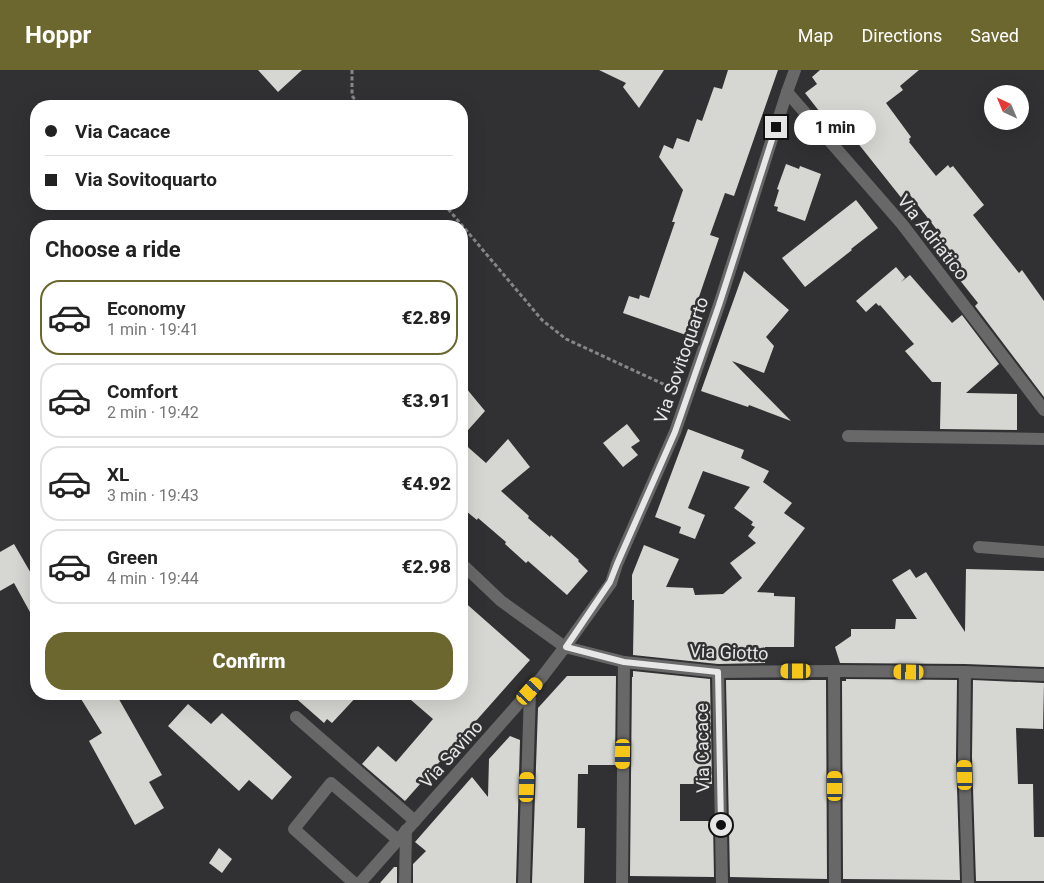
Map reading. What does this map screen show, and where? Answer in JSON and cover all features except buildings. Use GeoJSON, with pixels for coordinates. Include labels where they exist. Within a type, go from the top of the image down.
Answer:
{"type":"FeatureCollection","features":[{"type":"Feature","properties":{"kind":"street","name":"Via Sovitoquarto"},"geometry":{"type":"LineString","coordinates":[[566,647],[610,582],[675,432],[719,305],[795,70]]}},
{"type":"Feature","properties":{"kind":"street","name":"Via Adriatico"},"geometry":{"type":"LineString","coordinates":[[787,92],[902,224],[1044,410]]}},
{"type":"Feature","properties":{"kind":"street"},"geometry":{"type":"LineString","coordinates":[[848,436],[1044,438]]}},
{"type":"Feature","properties":{"kind":"street"},"geometry":{"type":"LineString","coordinates":[[979,547],[1044,552]]}},
{"type":"Feature","properties":{"kind":"street"},"geometry":{"type":"LineString","coordinates":[[468,569],[502,601],[566,647]]}},
{"type":"Feature","properties":{"kind":"street","name":"Via Giotto"},"geometry":{"type":"LineString","coordinates":[[566,647],[624,662],[718,672],[834,671],[1044,674]]}},
{"type":"Feature","properties":{"kind":"street","name":"Via Savino"},"geometry":{"type":"LineString","coordinates":[[360,883],[530,691],[566,647]]}},
{"type":"Feature","properties":{"kind":"street"},"geometry":{"type":"LineString","coordinates":[[622,883],[624,662]]}},
{"type":"Feature","properties":{"kind":"street"},"geometry":{"type":"LineString","coordinates":[[834,671],[835,883]]}},
{"type":"Feature","properties":{"kind":"street","name":"Via Cacace"},"geometry":{"type":"LineString","coordinates":[[718,672],[722,883]]}},
{"type":"Feature","properties":{"kind":"street"},"geometry":{"type":"LineString","coordinates":[[965,672],[964,757],[968,883]]}},
{"type":"Feature","properties":{"kind":"street"},"geometry":{"type":"LineString","coordinates":[[524,883],[530,691]]}},
{"type":"Feature","properties":{"kind":"street"},"geometry":{"type":"LineString","coordinates":[[296,717],[410,825],[405,883]]}},
{"type":"Feature","properties":{"kind":"street"},"geometry":{"type":"LineString","coordinates":[[354,883],[294,829],[331,782],[398,840]]}},
{"type":"Feature","properties":{"kind":"path"},"geometry":{"type":"LineString","coordinates":[[352,70],[352,96],[356,100]]}},
{"type":"Feature","properties":{"kind":"path"},"geometry":{"type":"LineString","coordinates":[[449,210],[458,220]]}},
{"type":"Feature","properties":{"kind":"path"},"geometry":{"type":"LineString","coordinates":[[468,232],[542,320],[566,339],[687,396]]}},
{"type":"Feature","properties":{"kind":"route"},"geometry":{"type":"LineString","coordinates":[[721,825],[718,672],[624,662],[566,647],[610,582],[675,432],[719,305],[776,127]]}}]}
